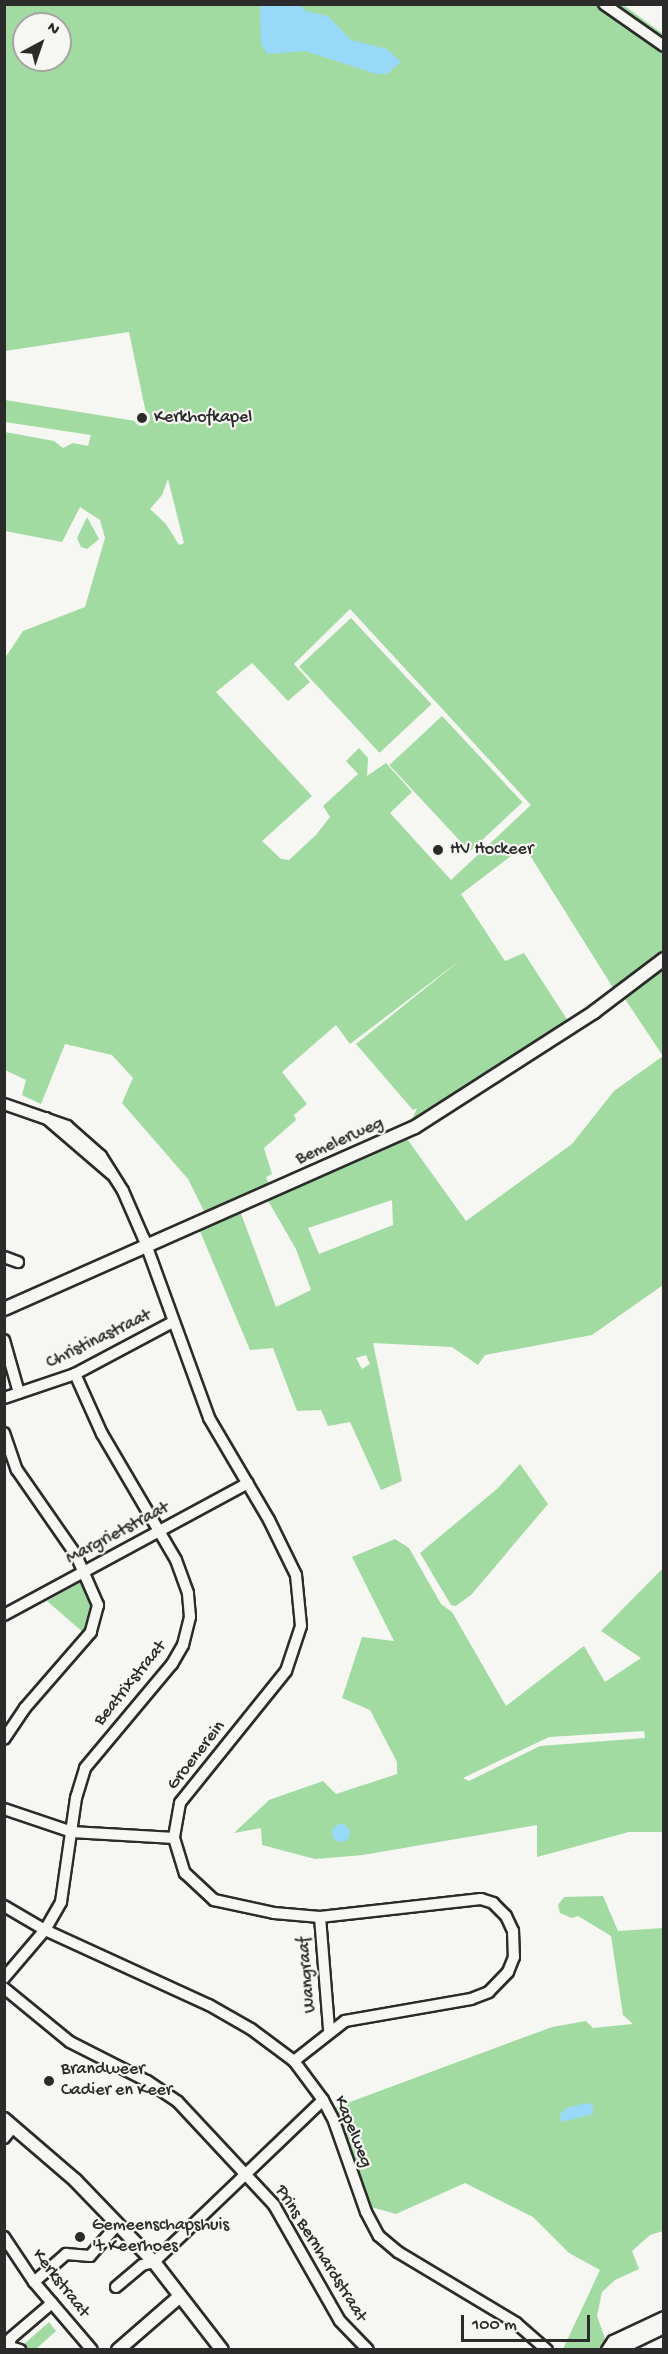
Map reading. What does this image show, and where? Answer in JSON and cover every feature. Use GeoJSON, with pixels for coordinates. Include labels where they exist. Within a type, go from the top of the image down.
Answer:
{"type":"FeatureCollection","features":[{"type":"Feature","properties":{"kind":"street"},"geometry":{"type":"LineString","coordinates":[[604,4],[663,46]]}},
{"type":"Feature","properties":{"kind":"street","name":"Bemelerweg"},"geometry":{"type":"LineString","coordinates":[[4,1309],[147,1248],[415,1127],[594,1012],[663,959]]}},
{"type":"Feature","properties":{"kind":"street","name":"Groenerein"},"geometry":{"type":"LineString","coordinates":[[4,1104],[43,1116],[94,1164],[112,1176],[147,1248],[209,1418],[248,1482],[296,1575],[302,1609],[298,1641],[278,1684],[183,1796],[175,1819],[174,1838],[185,1873],[214,1900],[274,1913],[320,1917],[481,1899],[493,1903],[506,1916],[516,1943],[508,1972],[489,1992],[471,2000],[345,2021],[329,2030],[294,2061]]}},
{"type":"Feature","properties":{"kind":"street"},"geometry":{"type":"LineString","coordinates":[[4,1257],[18,1262]]}},
{"type":"Feature","properties":{"kind":"street","name":"Christinastraat"},"geometry":{"type":"LineString","coordinates":[[4,1398],[75,1374],[173,1322]]}},
{"type":"Feature","properties":{"kind":"street"},"geometry":{"type":"LineString","coordinates":[[4,1340],[20,1393]]}},
{"type":"Feature","properties":{"kind":"street","name":"Beatrixstraat"},"geometry":{"type":"LineString","coordinates":[[4,1978],[45,1930],[65,1890],[72,1832],[86,1768],[172,1664],[188,1630],[188,1593],[161,1531],[102,1434],[75,1374]]}},
{"type":"Feature","properties":{"kind":"street"},"geometry":{"type":"LineString","coordinates":[[4,1433],[17,1470],[83,1570],[98,1605],[91,1632],[25,1708],[4,1739]]}},
{"type":"Feature","properties":{"kind":"street","name":"Margrietstraat"},"geometry":{"type":"LineString","coordinates":[[4,1615],[248,1482]]}},
{"type":"Feature","properties":{"kind":"street"},"geometry":{"type":"LineString","coordinates":[[4,1809],[72,1832],[174,1838]]}},
{"type":"Feature","properties":{"kind":"street","name":"Kapelweg"},"geometry":{"type":"LineString","coordinates":[[4,1906],[45,1930],[209,2005],[251,2029],[294,2061],[323,2100],[379,2236],[398,2252],[516,2323],[547,2349]]}},
{"type":"Feature","properties":{"kind":"street","name":"Wangraaf"},"geometry":{"type":"LineString","coordinates":[[320,1917],[329,2030]]}},
{"type":"Feature","properties":{"kind":"street","name":"Prins Bernhardstraat"},"geometry":{"type":"LineString","coordinates":[[4,1988],[70,2042],[147,2081],[178,2102],[274,2205],[340,2321],[368,2349]]}},
{"type":"Feature","properties":{"kind":"street"},"geometry":{"type":"LineString","coordinates":[[116,2288],[142,2265],[154,2262],[323,2100]]}},
{"type":"Feature","properties":{"kind":"street"},"geometry":{"type":"LineString","coordinates":[[4,2138],[9,2123],[75,2180],[154,2262],[222,2349]]}},
{"type":"Feature","properties":{"kind":"street"},"geometry":{"type":"LineString","coordinates":[[34,2282],[66,2254],[90,2256],[117,2225]]}},
{"type":"Feature","properties":{"kind":"street","name":"Kerkstraat"},"geometry":{"type":"LineString","coordinates":[[4,2237],[34,2282],[92,2349]]}},
{"type":"Feature","properties":{"kind":"street"},"geometry":{"type":"LineString","coordinates":[[118,2349],[180,2297]]}},
{"type":"Feature","properties":{"kind":"street"},"geometry":{"type":"LineString","coordinates":[[20,2349],[7,2345],[11,2337],[52,2303]]}},
{"type":"Feature","properties":{"kind":"street"},"geometry":{"type":"LineString","coordinates":[[606,2349],[615,2340],[663,2317]]}},
{"type":"Feature","properties":{"kind":"street"},"geometry":{"type":"LineString","coordinates":[[616,2349],[663,2327]]}},
{"type":"Feature","properties":{"kind":"green space"},"geometry":{"type":"Polygon","coordinates":[[[622,4],[663,34],[663,951],[617,994],[524,846],[461,894],[505,961],[524,953],[574,1030],[405,1136],[417,1108],[413,1110],[356,1044],[463,958],[350,1044],[336,1025],[282,1072],[307,1104],[294,1115],[296,1120],[264,1148],[272,1174],[266,1177],[270,1187],[206,1215],[188,1179],[122,1103],[133,1078],[112,1055],[65,1044],[41,1104],[22,1095],[26,1080],[5,1070],[5,658],[23,631],[85,607],[105,538],[100,520],[80,507],[62,542],[5,531],[5,432],[54,441],[63,448],[73,443],[88,446],[91,435],[5,422],[5,400],[148,423],[129,332],[5,351],[4,5],[622,4]],[[168,479],[162,495],[150,509],[166,524],[179,545],[184,543],[168,479]],[[350,609],[294,664],[310,682],[288,701],[252,663],[216,692],[312,796],[262,841],[281,859],[289,860],[316,835],[330,817],[323,806],[358,774],[346,761],[359,748],[368,758],[367,776],[386,763],[412,792],[390,813],[451,880],[531,805],[350,609]]]}},
{"type":"Feature","properties":{"kind":"green space"},"geometry":{"type":"Polygon","coordinates":[[[87,517],[99,539],[87,549],[81,547],[77,538],[87,517]]]}},
{"type":"Feature","properties":{"kind":"green space"},"geometry":{"type":"Polygon","coordinates":[[[351,618],[431,704],[380,753],[299,666],[351,618]]]}},
{"type":"Feature","properties":{"kind":"green space"},"geometry":{"type":"Polygon","coordinates":[[[442,716],[522,802],[470,851],[389,765],[442,716]]]}},
{"type":"Feature","properties":{"kind":"green space"},"geometry":{"type":"Polygon","coordinates":[[[660,967],[664,971],[663,1285],[592,1335],[485,1355],[478,1365],[452,1347],[373,1343],[402,1481],[381,1490],[350,1422],[328,1426],[321,1410],[297,1411],[273,1348],[250,1350],[199,1229],[240,1211],[276,1307],[311,1290],[296,1249],[267,1199],[405,1136],[466,1221],[572,1144],[614,1091],[663,1056],[623,996],[660,967]],[[392,1200],[308,1228],[319,1254],[393,1225],[392,1200]],[[366,1355],[356,1358],[362,1369],[370,1364],[366,1355]]]}},
{"type":"Feature","properties":{"kind":"green space"},"geometry":{"type":"Polygon","coordinates":[[[520,1464],[548,1504],[472,1594],[456,1606],[451,1605],[420,1553],[497,1489],[520,1464]]]}},
{"type":"Feature","properties":{"kind":"green space"},"geometry":{"type":"Polygon","coordinates":[[[395,1539],[409,1548],[441,1604],[452,1612],[506,1706],[584,1646],[605,1682],[641,1658],[601,1631],[663,1568],[663,1832],[629,1832],[537,1857],[537,1825],[363,1855],[315,1859],[262,1845],[261,1828],[234,1833],[269,1800],[323,1781],[336,1794],[397,1774],[397,1762],[370,1710],[342,1698],[362,1637],[394,1641],[352,1557],[395,1539]],[[644,1731],[549,1737],[463,1778],[469,1781],[540,1746],[645,1738],[644,1731]]]}},
{"type":"Feature","properties":{"kind":"green space"},"geometry":{"type":"Polygon","coordinates":[[[83,1581],[95,1604],[86,1635],[47,1601],[83,1581]]]}},
{"type":"Feature","properties":{"kind":"green space"},"geometry":{"type":"Polygon","coordinates":[[[603,1896],[618,1931],[663,1928],[663,2231],[650,2235],[632,2251],[639,2269],[615,2280],[602,2292],[597,2316],[607,2344],[599,2350],[563,2349],[600,2270],[569,2253],[533,2217],[465,2183],[396,2214],[371,2207],[334,2108],[552,2027],[586,2021],[593,2028],[633,2024],[623,2015],[611,1936],[578,1916],[572,1918],[560,1913],[558,1905],[564,1897],[603,1896]]]}},
{"type":"Feature","properties":{"kind":"green space"},"geometry":{"type":"Polygon","coordinates":[[[49,2322],[56,2331],[36,2349],[26,2349],[23,2345],[49,2322]]]}},
{"type":"Feature","properties":{"kind":"water"},"geometry":{"type":"Polygon","coordinates":[[[260,5],[299,5],[306,11],[328,16],[351,40],[387,49],[401,62],[387,74],[377,74],[305,51],[267,54],[261,43],[260,5]]]}},
{"type":"Feature","properties":{"kind":"water"},"geometry":{"type":"Polygon","coordinates":[[[337,1824],[345,1824],[350,1829],[348,1840],[337,1842],[332,1837],[332,1829],[337,1824]]]}},
{"type":"Feature","properties":{"kind":"water"},"geometry":{"type":"Polygon","coordinates":[[[587,2103],[593,2105],[593,2114],[561,2122],[560,2114],[567,2108],[587,2103]]]}},
{"type":"Feature","properties":{"kind":"place","name":"Kerkhofkapel"},"geometry":{"type":"Point","coordinates":[142,418]}},
{"type":"Feature","properties":{"kind":"place","name":"HV Hockeer"},"geometry":{"type":"Point","coordinates":[438,850]}},
{"type":"Feature","properties":{"kind":"place","name":"Brandweer Cadier en Keer"},"geometry":{"type":"Point","coordinates":[49,2081]}},
{"type":"Feature","properties":{"kind":"place","name":"Gemeenschapshuis 't Keerhoes"},"geometry":{"type":"Point","coordinates":[80,2237]}}]}
